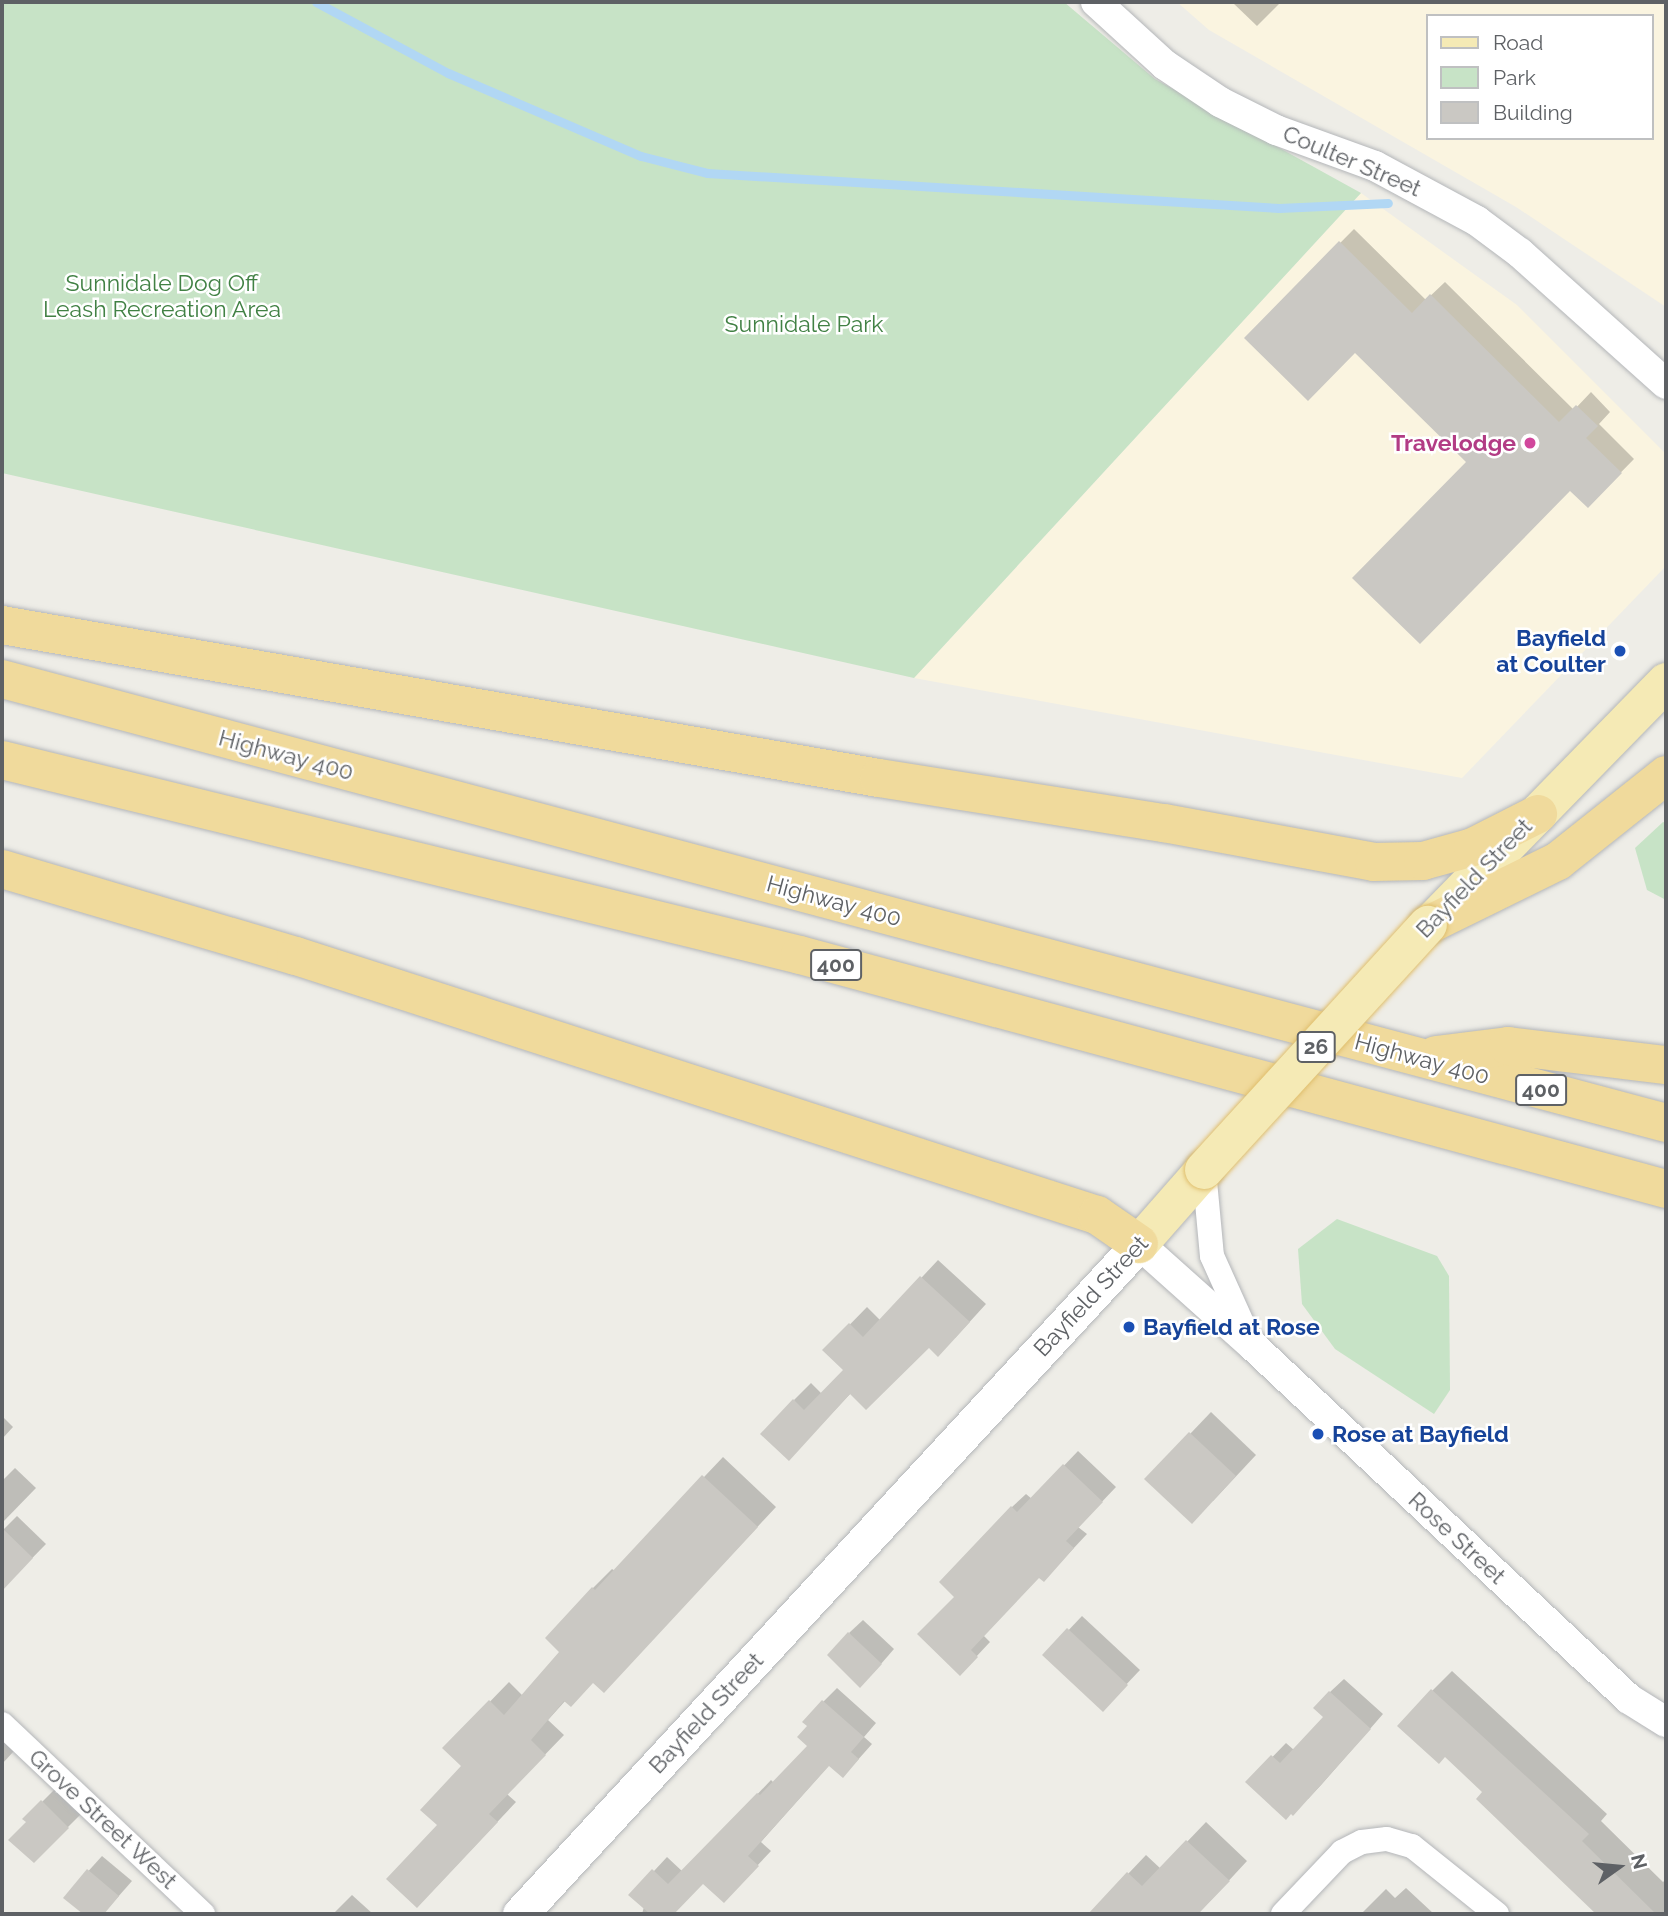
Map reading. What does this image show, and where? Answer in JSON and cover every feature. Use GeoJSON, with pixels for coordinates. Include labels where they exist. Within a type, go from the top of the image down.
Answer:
{"type":"FeatureCollection","features":[{"type":"Feature","properties":{"kind":"highway"},"geometry":{"type":"LineString","coordinates":[[2,625],[1374,862],[1423,861],[1473,847],[1538,814]]}},
{"type":"Feature","properties":{"kind":"highway","name":"Highway 400"},"geometry":{"type":"LineString","coordinates":[[2,679],[1666,1123]]}},
{"type":"Feature","properties":{"kind":"highway","name":"400"},"geometry":{"type":"LineString","coordinates":[[2,760],[800,955],[1666,1189]]}},
{"type":"Feature","properties":{"kind":"highway"},"geometry":{"type":"LineString","coordinates":[[1428,925],[1558,861],[1666,775]]}},
{"type":"Feature","properties":{"kind":"highway"},"geometry":{"type":"LineString","coordinates":[[2,869],[296,956],[1097,1215],[1139,1244]]}},
{"type":"Feature","properties":{"kind":"highway"},"geometry":{"type":"LineString","coordinates":[[1415,1058],[1508,1046],[1666,1065]]}},
{"type":"Feature","properties":{"kind":"main road","name":"Bayfield Street"},"geometry":{"type":"LineString","coordinates":[[520,1914],[1139,1244],[1428,925],[1666,682]]}},
{"type":"Feature","properties":{"kind":"street","name":"Coulter Street"},"geometry":{"type":"LineString","coordinates":[[1096,2],[1165,65],[1220,102],[1276,130],[1375,166],[1477,221],[1520,253],[1666,384]]}},
{"type":"Feature","properties":{"kind":"street","name":"Rose Street"},"geometry":{"type":"LineString","coordinates":[[1205,1170],[1212,1256],[1227,1296],[1253,1346]]}},
{"type":"Feature","properties":{"kind":"street","name":"Rose Street"},"geometry":{"type":"LineString","coordinates":[[1139,1244],[1253,1346],[1629,1699],[1666,1722]]}},
{"type":"Feature","properties":{"kind":"street","name":"Grove Street West"},"geometry":{"type":"LineString","coordinates":[[2,1724],[203,1914]]}},
{"type":"Feature","properties":{"kind":"street"},"geometry":{"type":"LineString","coordinates":[[1283,1914],[1342,1852],[1362,1842],[1387,1839],[1412,1846],[1497,1914]]}},
{"type":"Feature","properties":{"kind":"shaded area"},"geometry":{"type":"Polygon","coordinates":[[[1177,2],[1666,2],[1666,307],[1516,207],[1209,30],[1177,2]]]}},
{"type":"Feature","properties":{"kind":"shaded area"},"geometry":{"type":"Polygon","coordinates":[[[1361,193],[1517,305],[1666,454],[1666,566],[1462,778],[914,678],[1361,193]]]}},
{"type":"Feature","properties":{"kind":"green space","name":"Sunnidale Park"},"geometry":{"type":"Polygon","coordinates":[[[2,2],[1064,2],[1155,79],[1361,193],[914,678],[2,473],[2,2]]]}},
{"type":"Feature","properties":{"kind":"green space"},"geometry":{"type":"Polygon","coordinates":[[[1663,822],[1666,823],[1666,900],[1647,890],[1635,848],[1663,822]]]}},
{"type":"Feature","properties":{"kind":"green space"},"geometry":{"type":"Polygon","coordinates":[[[1337,1219],[1437,1256],[1449,1276],[1450,1390],[1434,1414],[1335,1349],[1302,1304],[1298,1249],[1337,1219]]]}},
{"type":"Feature","properties":{"kind":"building","name":"Travelodge"},"geometry":{"type":"Polygon","coordinates":[[[1339,241],[1412,313],[1430,294],[1559,422],[1576,405],[1598,426],[1586,438],[1622,473],[1588,508],[1570,491],[1420,644],[1352,578],[1466,462],[1355,353],[1308,401],[1244,338],[1339,241]]]}},
{"type":"Feature","properties":{"kind":"building"},"geometry":{"type":"Polygon","coordinates":[[[920,1276],[970,1322],[938,1357],[929,1348],[866,1410],[850,1394],[789,1461],[760,1434],[793,1399],[804,1410],[843,1370],[822,1350],[849,1323],[863,1337],[920,1276]]]}},
{"type":"Feature","properties":{"kind":"building"},"geometry":{"type":"Polygon","coordinates":[[[1189,1432],[1236,1476],[1192,1524],[1144,1479],[1189,1432]]]}},
{"type":"Feature","properties":{"kind":"building"},"geometry":{"type":"Polygon","coordinates":[[[1063,1464],[1103,1502],[1066,1541],[1074,1548],[1044,1582],[1039,1578],[971,1650],[978,1657],[960,1676],[917,1634],[954,1597],[939,1582],[1011,1506],[1017,1512],[1063,1464]]]}},
{"type":"Feature","properties":{"kind":"building"},"geometry":{"type":"Polygon","coordinates":[[[702,1475],[758,1527],[604,1693],[593,1683],[571,1707],[564,1701],[531,1740],[546,1755],[489,1814],[498,1822],[417,1908],[386,1879],[437,1825],[420,1810],[461,1766],[442,1748],[489,1700],[504,1715],[559,1652],[545,1638],[592,1587],[595,1590],[702,1475]]]}},
{"type":"Feature","properties":{"kind":"building"},"geometry":{"type":"Polygon","coordinates":[[[2,1528],[33,1558],[2,1591],[2,1528]]]}},
{"type":"Feature","properties":{"kind":"building"},"geometry":{"type":"Polygon","coordinates":[[[1067,1628],[1128,1685],[1103,1712],[1042,1655],[1067,1628]]]}},
{"type":"Feature","properties":{"kind":"building"},"geometry":{"type":"Polygon","coordinates":[[[848,1632],[882,1664],[860,1688],[827,1655],[848,1632]]]}},
{"type":"Feature","properties":{"kind":"building"},"geometry":{"type":"Polygon","coordinates":[[[1431,1689],[1589,1834],[1582,1841],[1656,1914],[1596,1914],[1476,1799],[1482,1792],[1445,1757],[1439,1764],[1397,1726],[1431,1689]]]}},
{"type":"Feature","properties":{"kind":"building"},"geometry":{"type":"Polygon","coordinates":[[[1329,1691],[1371,1729],[1293,1816],[1291,1814],[1286,1820],[1245,1782],[1271,1755],[1280,1763],[1323,1717],[1313,1708],[1329,1691]]]}},
{"type":"Feature","properties":{"kind":"building"},"geometry":{"type":"Polygon","coordinates":[[[822,1700],[864,1737],[851,1752],[859,1759],[843,1778],[829,1766],[748,1856],[759,1866],[724,1903],[703,1884],[674,1914],[650,1914],[628,1895],[652,1869],[668,1884],[757,1793],[760,1795],[807,1746],[797,1737],[807,1726],[802,1722],[822,1700]]]}},
{"type":"Feature","properties":{"kind":"building"},"geometry":{"type":"Polygon","coordinates":[[[41,1800],[69,1828],[34,1863],[8,1840],[26,1822],[22,1819],[41,1800]]]}},
{"type":"Feature","properties":{"kind":"building"},"geometry":{"type":"Polygon","coordinates":[[[1186,1840],[1230,1881],[1198,1914],[1088,1914],[1127,1872],[1142,1886],[1186,1840]]]}},
{"type":"Feature","properties":{"kind":"building"},"geometry":{"type":"Polygon","coordinates":[[[87,1869],[119,1896],[104,1914],[83,1914],[63,1898],[87,1869]]]}},
{"type":"Feature","properties":{"kind":"waterway"},"geometry":{"type":"LineString","coordinates":[[316,2],[448,73],[641,156],[707,173],[1279,208],[1388,203]]}},
{"type":"Feature","properties":{"kind":"place","name":"Travelodge"},"geometry":{"type":"Point","coordinates":[1530,443]}},
{"type":"Feature","properties":{"kind":"place","name":"Bayfield at Coulter"},"geometry":{"type":"Point","coordinates":[1620,651]}},
{"type":"Feature","properties":{"kind":"place","name":"Bayfield at Rose"},"geometry":{"type":"Point","coordinates":[1129,1327]}},
{"type":"Feature","properties":{"kind":"place","name":"Rose at Bayfield"},"geometry":{"type":"Point","coordinates":[1318,1434]}},
{"type":"Feature","properties":{"kind":"park label","name":"Sunnidale Dog Off Leash Recreation Area"},"geometry":{"type":"Point","coordinates":[162,296]}}]}
